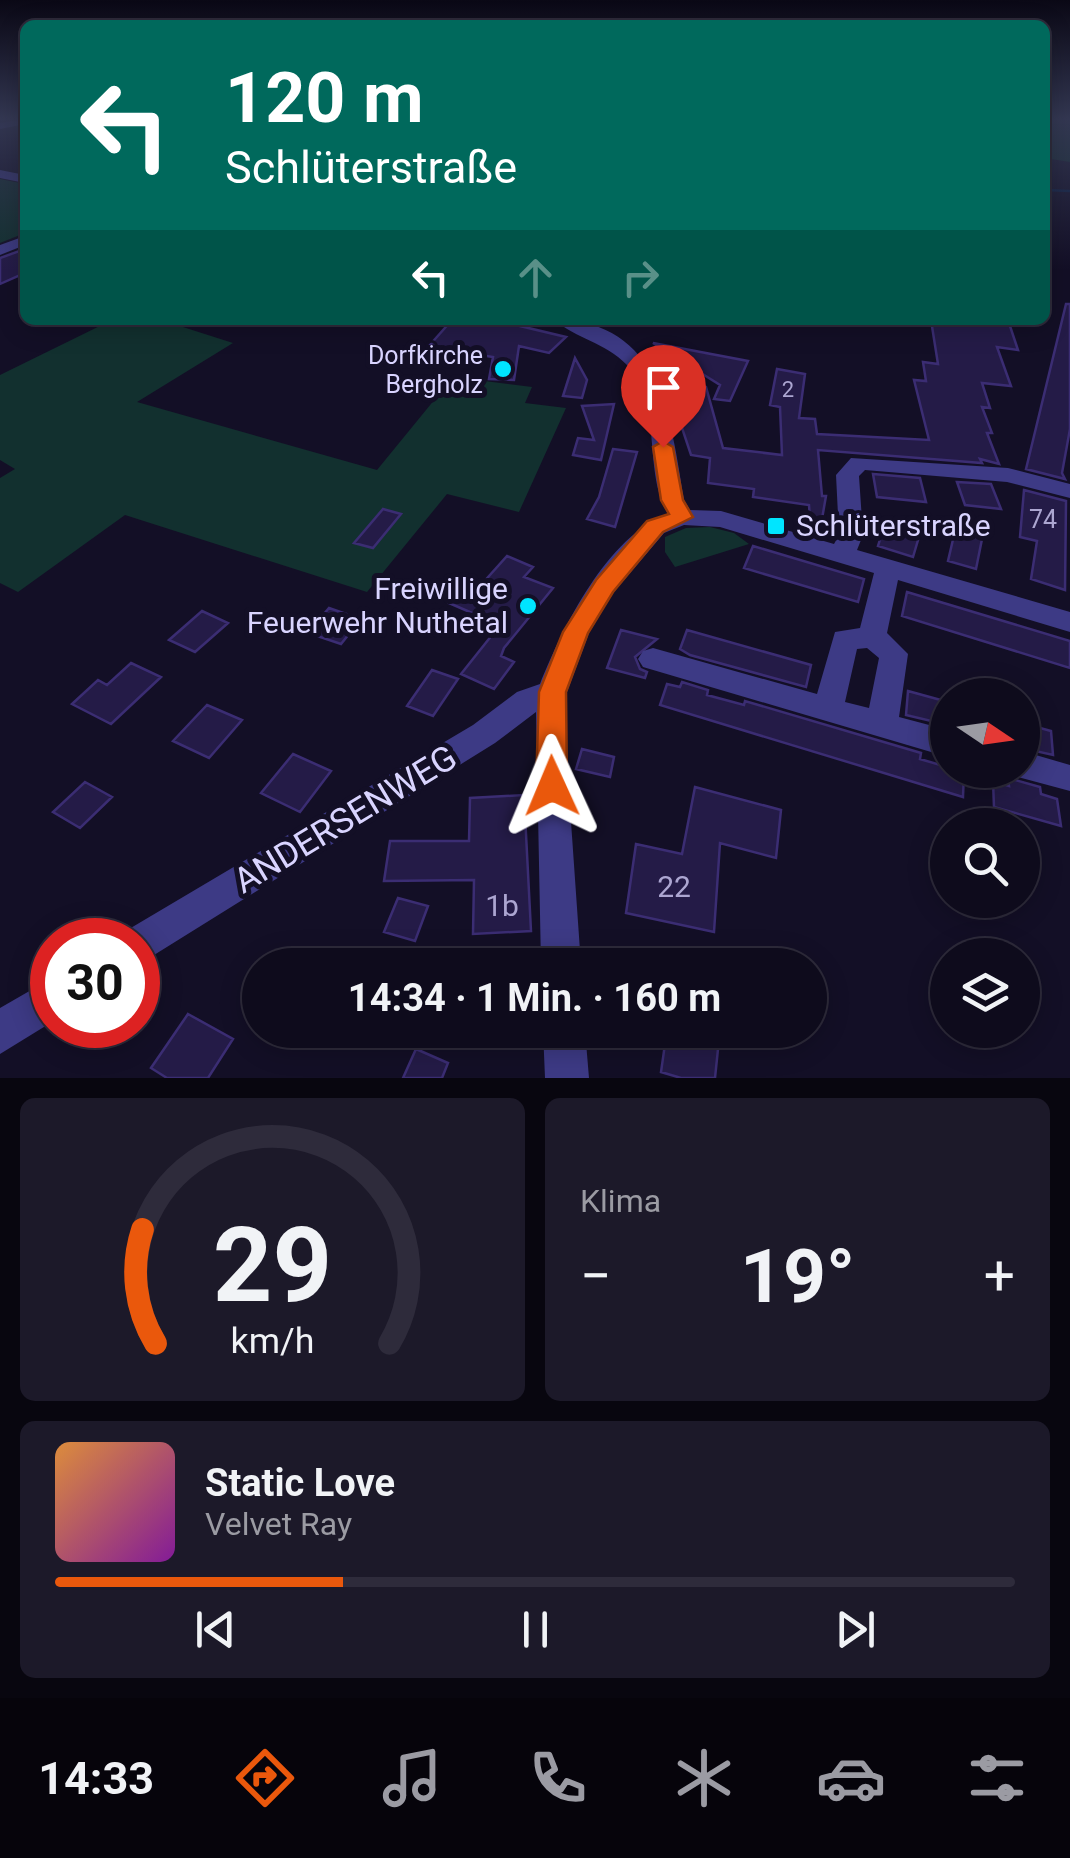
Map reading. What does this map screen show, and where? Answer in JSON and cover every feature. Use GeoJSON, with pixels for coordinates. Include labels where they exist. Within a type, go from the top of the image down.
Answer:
{"type":"FeatureCollection","features":[{"type":"Feature","properties":{"kind":"street"},"geometry":{"type":"LineString","coordinates":[[576,325],[610,340],[636,358],[651,380],[672,500],[682,517]]}},
{"type":"Feature","properties":{"kind":"street"},"geometry":{"type":"LineString","coordinates":[[842,554],[851,535],[848,475],[859,463],[1008,474],[1070,491]]}},
{"type":"Feature","properties":{"kind":"street"},"geometry":{"type":"LineString","coordinates":[[560,948],[550,750],[552,692],[576,632],[604,586],[655,526],[682,517],[721,519],[1070,622]]}},
{"type":"Feature","properties":{"kind":"street"},"geometry":{"type":"LineString","coordinates":[[872,637],[888,568]]}},
{"type":"Feature","properties":{"kind":"street"},"geometry":{"type":"LineString","coordinates":[[828,709],[845,640],[872,637],[894,654],[882,724]]}},
{"type":"Feature","properties":{"kind":"street"},"geometry":{"type":"LineString","coordinates":[[654,658],[930,739]]}},
{"type":"Feature","properties":{"kind":"street","name":"ANDERSENWEG"},"geometry":{"type":"LineString","coordinates":[[160,933],[484,734],[528,701],[552,692]]}},
{"type":"Feature","properties":{"kind":"street"},"geometry":{"type":"LineString","coordinates":[[1040,771],[1068,778]]}},
{"type":"Feature","properties":{"kind":"street"},"geometry":{"type":"LineString","coordinates":[[0,1032],[30,1012]]}},
{"type":"Feature","properties":{"kind":"street"},"geometry":{"type":"LineString","coordinates":[[565,1048],[567,1078]]}},
{"type":"Feature","properties":{"kind":"green space"},"geometry":{"type":"Polygon","coordinates":[[[0,179],[20,183],[20,235],[0,243],[0,179]]]}},
{"type":"Feature","properties":{"kind":"green space"},"geometry":{"type":"Polygon","coordinates":[[[102,325],[177,325],[233,343],[137,402],[377,470],[453,377],[532,387],[525,403],[566,408],[519,512],[447,494],[367,592],[125,515],[18,592],[0,583],[0,478],[15,469],[0,460],[0,375],[102,325]]]}},
{"type":"Feature","properties":{"kind":"green space"},"geometry":{"type":"Polygon","coordinates":[[[710,527],[734,533],[749,544],[675,567],[665,552],[665,537],[686,528],[710,527]]]}},
{"type":"Feature","properties":{"kind":"building"},"geometry":{"type":"Polygon","coordinates":[[[20,251],[20,275],[0,284],[0,258],[20,251]]]}},
{"type":"Feature","properties":{"kind":"building"},"geometry":{"type":"Polygon","coordinates":[[[1066,304],[1070,304],[1070,429],[1062,473],[1065,479],[1026,469],[1066,304]]]}},
{"type":"Feature","properties":{"kind":"building"},"geometry":{"type":"Polygon","coordinates":[[[448,325],[516,325],[566,337],[549,353],[519,346],[514,380],[489,379],[493,357],[428,347],[448,325]]]}},
{"type":"Feature","properties":{"kind":"building"},"geometry":{"type":"Polygon","coordinates":[[[932,325],[1010,325],[1018,350],[997,347],[1011,386],[982,383],[990,408],[982,407],[992,433],[987,433],[999,464],[980,459],[982,463],[818,450],[822,496],[826,496],[819,536],[811,533],[809,505],[753,497],[754,489],[708,483],[710,458],[691,455],[674,391],[679,378],[706,387],[723,448],[782,455],[780,407],[770,405],[777,369],[805,374],[799,418],[815,419],[817,434],[929,440],[914,380],[926,381],[923,362],[938,364],[932,325]]]}},
{"type":"Feature","properties":{"kind":"building"},"geometry":{"type":"Polygon","coordinates":[[[653,343],[748,361],[730,401],[714,399],[720,385],[653,343]]]}},
{"type":"Feature","properties":{"kind":"building"},"geometry":{"type":"Polygon","coordinates":[[[575,358],[587,380],[582,398],[563,396],[575,358]]]}},
{"type":"Feature","properties":{"kind":"building"},"geometry":{"type":"Polygon","coordinates":[[[614,404],[601,460],[573,455],[578,438],[594,440],[582,406],[614,404]]]}},
{"type":"Feature","properties":{"kind":"building"},"geometry":{"type":"Polygon","coordinates":[[[613,449],[637,452],[615,527],[587,519],[599,497],[613,449]]]}},
{"type":"Feature","properties":{"kind":"building"},"geometry":{"type":"Polygon","coordinates":[[[873,474],[920,478],[926,502],[877,497],[873,474]]]}},
{"type":"Feature","properties":{"kind":"building"},"geometry":{"type":"Polygon","coordinates":[[[957,482],[991,484],[1001,509],[965,505],[957,482]]]}},
{"type":"Feature","properties":{"kind":"building"},"geometry":{"type":"Polygon","coordinates":[[[1024,490],[1066,501],[1065,590],[1031,579],[1037,541],[1020,537],[1024,490]]]}},
{"type":"Feature","properties":{"kind":"building"},"geometry":{"type":"Polygon","coordinates":[[[383,509],[401,514],[373,548],[354,543],[383,509]]]}},
{"type":"Feature","properties":{"kind":"building"},"geometry":{"type":"Polygon","coordinates":[[[883,530],[918,540],[913,557],[878,546],[883,530]]]}},
{"type":"Feature","properties":{"kind":"building"},"geometry":{"type":"Polygon","coordinates":[[[955,531],[982,539],[976,569],[948,561],[955,531]]]}},
{"type":"Feature","properties":{"kind":"building"},"geometry":{"type":"Polygon","coordinates":[[[753,546],[864,579],[858,602],[744,568],[753,546]]]}},
{"type":"Feature","properties":{"kind":"building"},"geometry":{"type":"Polygon","coordinates":[[[507,556],[533,567],[524,577],[553,588],[504,648],[501,656],[514,662],[494,689],[461,674],[500,625],[449,603],[461,591],[472,595],[507,556]]]}},
{"type":"Feature","properties":{"kind":"building"},"geometry":{"type":"Polygon","coordinates":[[[907,592],[1070,641],[1070,668],[902,616],[907,592]]]}},
{"type":"Feature","properties":{"kind":"building"},"geometry":{"type":"Polygon","coordinates":[[[329,608],[361,619],[341,644],[308,633],[329,608]]]}},
{"type":"Feature","properties":{"kind":"building"},"geometry":{"type":"Polygon","coordinates":[[[202,611],[228,623],[195,652],[169,640],[202,611]]]}},
{"type":"Feature","properties":{"kind":"building"},"geometry":{"type":"Polygon","coordinates":[[[621,630],[657,639],[635,657],[640,669],[647,672],[645,678],[607,668],[621,630]]]}},
{"type":"Feature","properties":{"kind":"building"},"geometry":{"type":"Polygon","coordinates":[[[687,630],[811,665],[806,687],[690,655],[680,649],[687,630]]]}},
{"type":"Feature","properties":{"kind":"building"},"geometry":{"type":"Polygon","coordinates":[[[131,663],[161,677],[111,724],[72,704],[98,680],[107,685],[131,663]]]}},
{"type":"Feature","properties":{"kind":"building"},"geometry":{"type":"Polygon","coordinates":[[[432,670],[458,679],[433,716],[407,706],[432,670]]]}},
{"type":"Feature","properties":{"kind":"building"},"geometry":{"type":"Polygon","coordinates":[[[682,682],[708,690],[707,695],[744,705],[745,701],[921,753],[920,759],[930,762],[930,787],[660,705],[667,684],[680,687],[682,682]]]}},
{"type":"Feature","properties":{"kind":"building"},"geometry":{"type":"Polygon","coordinates":[[[908,691],[930,697],[930,721],[906,715],[908,691]]]}},
{"type":"Feature","properties":{"kind":"building"},"geometry":{"type":"Polygon","coordinates":[[[207,705],[242,720],[209,758],[173,741],[207,705]]]}},
{"type":"Feature","properties":{"kind":"building"},"geometry":{"type":"Polygon","coordinates":[[[1040,728],[1051,731],[1053,755],[1040,752],[1040,728]]]}},
{"type":"Feature","properties":{"kind":"building"},"geometry":{"type":"Polygon","coordinates":[[[582,749],[614,757],[610,777],[576,769],[582,749]]]}},
{"type":"Feature","properties":{"kind":"building"},"geometry":{"type":"Polygon","coordinates":[[[293,754],[331,771],[300,812],[261,793],[293,754]]]}},
{"type":"Feature","properties":{"kind":"building"},"geometry":{"type":"Polygon","coordinates":[[[85,782],[112,797],[80,828],[53,812],[85,782]]]}},
{"type":"Feature","properties":{"kind":"building"},"geometry":{"type":"Polygon","coordinates":[[[695,787],[781,810],[776,858],[720,843],[714,932],[626,913],[636,844],[682,854],[695,787]]]}},
{"type":"Feature","properties":{"kind":"building"},"geometry":{"type":"Polygon","coordinates":[[[1040,787],[1041,794],[1057,799],[1061,826],[1040,820],[1040,808],[994,807],[993,788],[1040,787]]]}},
{"type":"Feature","properties":{"kind":"building"},"geometry":{"type":"Polygon","coordinates":[[[933,788],[963,788],[963,797],[933,788]]]}},
{"type":"Feature","properties":{"kind":"building"},"geometry":{"type":"Polygon","coordinates":[[[524,795],[531,931],[473,934],[474,880],[384,881],[390,841],[469,841],[470,798],[524,795]]]}},
{"type":"Feature","properties":{"kind":"building"},"geometry":{"type":"Polygon","coordinates":[[[398,898],[428,906],[415,941],[384,932],[398,898]]]}},
{"type":"Feature","properties":{"kind":"building"},"geometry":{"type":"Polygon","coordinates":[[[188,1014],[233,1039],[208,1078],[167,1078],[151,1068],[188,1014]]]}},
{"type":"Feature","properties":{"kind":"building"},"geometry":{"type":"Polygon","coordinates":[[[664,1048],[718,1048],[715,1078],[681,1078],[661,1072],[664,1048]]]}},
{"type":"Feature","properties":{"kind":"building"},"geometry":{"type":"Polygon","coordinates":[[[416,1049],[448,1063],[442,1078],[403,1078],[416,1049]]]}},
{"type":"Feature","properties":{"kind":"waterway"},"geometry":{"type":"LineString","coordinates":[[1050,190],[1070,191]]}},
{"type":"Feature","properties":{"kind":"place","name":"Dorfkirche Bergholz"},"geometry":{"type":"Point","coordinates":[503,369]}},
{"type":"Feature","properties":{"kind":"place","name":"Schlüterstraße"},"geometry":{"type":"Point","coordinates":[776,526]}},
{"type":"Feature","properties":{"kind":"place","name":"Freiwillige Feuerwehr Nuthetal"},"geometry":{"type":"Point","coordinates":[528,606]}},
{"type":"Feature","properties":{"kind":"route"},"geometry":{"type":"LineString","coordinates":[[552,786],[552,692],[576,632],[604,586],[655,526],[682,517],[672,500],[663,447]]}}]}
